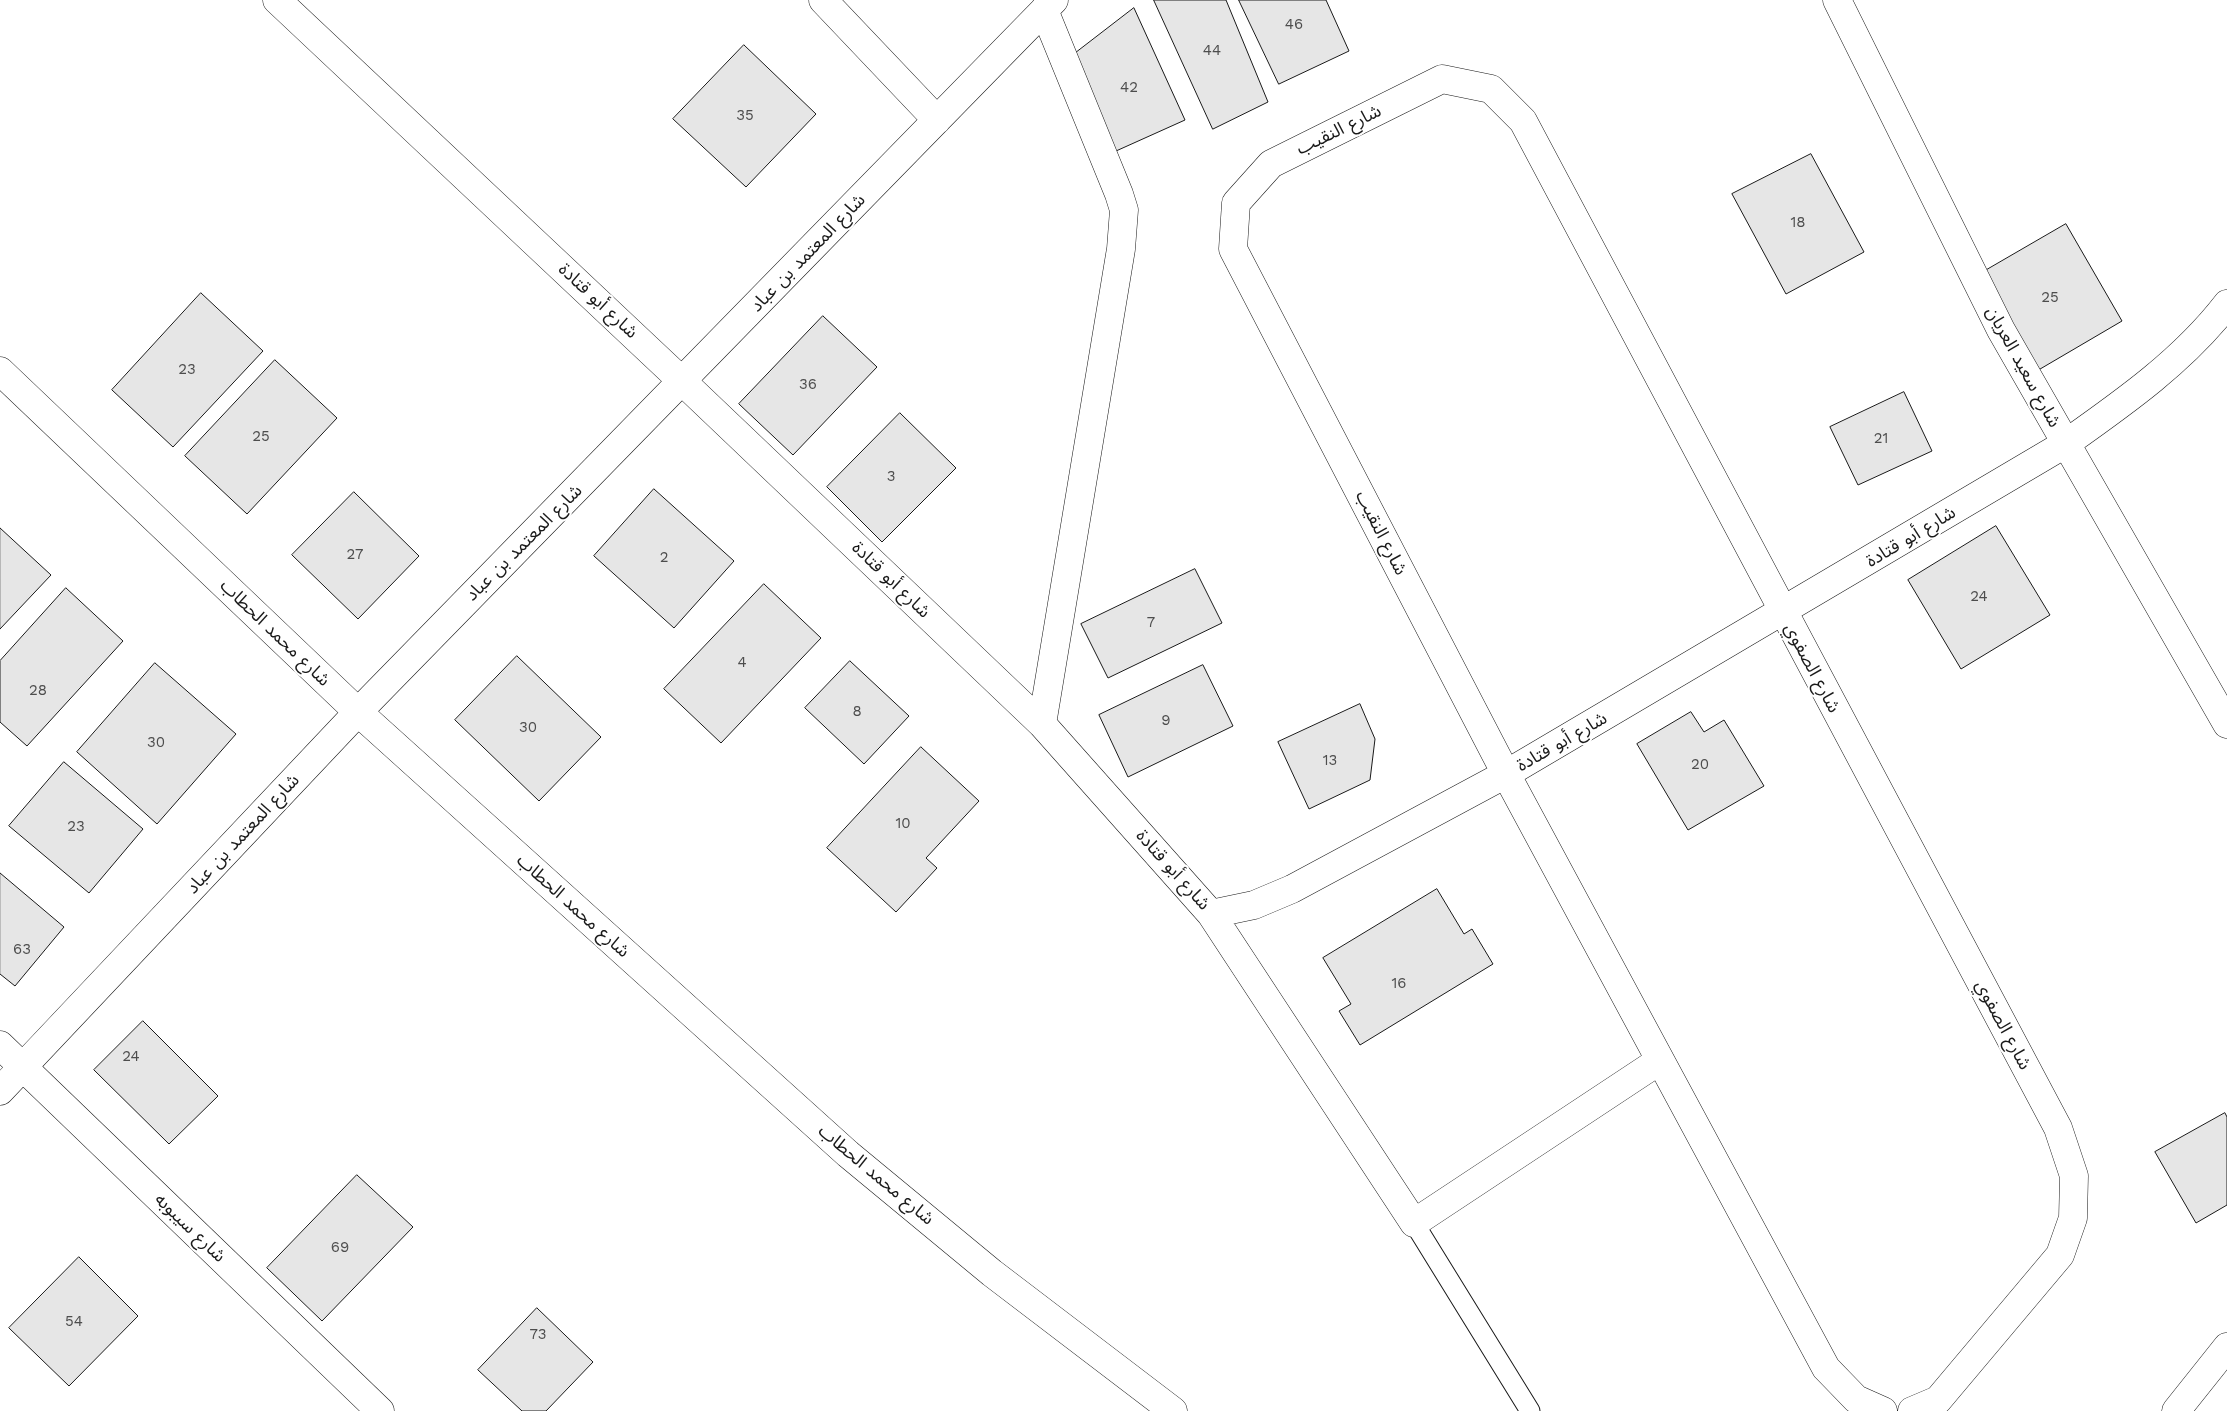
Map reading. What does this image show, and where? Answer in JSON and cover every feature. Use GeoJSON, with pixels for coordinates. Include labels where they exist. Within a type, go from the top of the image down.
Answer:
{"type":"FeatureCollection","features":[{"type":"Feature","properties":{"kind":"street","name":"شارع أبو قتادة"},"geometry":{"type":"LineString","coordinates":[[277,0],[683,382],[1042,724],[1211,914],[1254,905],[1292,889],[1506,774],[1783,613],[2065,444],[2118,406],[2171,363],[2227,304]]}},
{"type":"Feature","properties":{"kind":"street"},"geometry":{"type":"LineString","coordinates":[[823,0],[937,120]]}},
{"type":"Feature","properties":{"kind":"street","name":"شارع سعيد العريان"},"geometry":{"type":"LineString","coordinates":[[1837,0],[2001,330],[2227,724]]}},
{"type":"Feature","properties":{"kind":"street","name":"شارع المعتمد بن عباد"},"geometry":{"type":"LineString","coordinates":[[0,1091],[358,712],[683,382],[937,120],[1046,4]]}},
{"type":"Feature","properties":{"kind":"street"},"geometry":{"type":"LineString","coordinates":[[1042,724],[1121,249],[1124,210],[1046,4]]}},
{"type":"Feature","properties":{"kind":"street","name":"شارع النقيب"},"geometry":{"type":"LineString","coordinates":[[1506,774],[1233,249],[1236,203],[1271,164],[1442,79],[1491,88],[1523,121],[1783,613]]}},
{"type":"Feature","properties":{"kind":"street","name":"شارع محمد الحطاب"},"geometry":{"type":"LineString","coordinates":[[0,371],[358,712],[848,1154],[992,1273],[1173,1411]]}},
{"type":"Feature","properties":{"kind":"street","name":"شارع الصفوي"},"geometry":{"type":"LineString","coordinates":[[1783,613],[2058,1128],[2074,1176],[2073,1218],[2060,1255],[1938,1400],[1912,1411]]}},
{"type":"Feature","properties":{"kind":"street"},"geometry":{"type":"LineString","coordinates":[[1506,774],[1826,1368],[1856,1399],[1883,1411]]}},
{"type":"Feature","properties":{"kind":"street"},"geometry":{"type":"LineString","coordinates":[[1211,914],[1414,1223],[1660,1061]]}},
{"type":"Feature","properties":{"kind":"street","name":"شارع سيبوبه"},"geometry":{"type":"LineString","coordinates":[[0,1045],[380,1411]]}},
{"type":"Feature","properties":{"kind":"street"},"geometry":{"type":"LineString","coordinates":[[2176,1411],[2227,1347]]}},
{"type":"Feature","properties":{"kind":"lane"},"geometry":{"type":"LineString","coordinates":[[1414,1223],[1530,1411]]}},
{"type":"Feature","properties":{"kind":"building"},"geometry":{"type":"Polygon","coordinates":[[[1154,0],[1226,0],[1268,102],[1213,129],[1154,0]]]}},
{"type":"Feature","properties":{"kind":"building"},"geometry":{"type":"Polygon","coordinates":[[[1239,0],[1326,0],[1349,51],[1279,84],[1239,0]]]}},
{"type":"Feature","properties":{"kind":"building"},"geometry":{"type":"Polygon","coordinates":[[[1134,8],[1185,120],[1116,151],[1073,55],[1134,8]]]}},
{"type":"Feature","properties":{"kind":"building"},"geometry":{"type":"Polygon","coordinates":[[[744,45],[816,114],[746,187],[673,119],[744,45]]]}},
{"type":"Feature","properties":{"kind":"building"},"geometry":{"type":"Polygon","coordinates":[[[1811,154],[1864,252],[1786,294],[1732,194],[1811,154]]]}},
{"type":"Feature","properties":{"kind":"building"},"geometry":{"type":"Polygon","coordinates":[[[2066,224],[2122,321],[2035,372],[1978,275],[2066,224]]]}},
{"type":"Feature","properties":{"kind":"building"},"geometry":{"type":"Polygon","coordinates":[[[201,293],[263,351],[173,447],[112,390],[201,293]]]}},
{"type":"Feature","properties":{"kind":"building"},"geometry":{"type":"Polygon","coordinates":[[[823,316],[877,367],[793,455],[739,404],[823,316]]]}},
{"type":"Feature","properties":{"kind":"building"},"geometry":{"type":"Polygon","coordinates":[[[275,360],[337,418],[247,514],[185,456],[275,360]]]}},
{"type":"Feature","properties":{"kind":"building"},"geometry":{"type":"Polygon","coordinates":[[[1904,392],[1932,451],[1858,485],[1830,427],[1904,392]]]}},
{"type":"Feature","properties":{"kind":"building"},"geometry":{"type":"Polygon","coordinates":[[[900,413],[956,468],[882,542],[827,487],[900,413]]]}},
{"type":"Feature","properties":{"kind":"building"},"geometry":{"type":"Polygon","coordinates":[[[654,489],[734,561],[674,628],[594,556],[654,489]]]}},
{"type":"Feature","properties":{"kind":"building"},"geometry":{"type":"Polygon","coordinates":[[[354,492],[419,556],[358,619],[292,555],[354,492]]]}},
{"type":"Feature","properties":{"kind":"building"},"geometry":{"type":"Polygon","coordinates":[[[1996,526],[2050,615],[1961,669],[1908,580],[1996,526]]]}},
{"type":"Feature","properties":{"kind":"building"},"geometry":{"type":"Polygon","coordinates":[[[0,528],[51,575],[0,629],[0,528]]]}},
{"type":"Feature","properties":{"kind":"building"},"geometry":{"type":"Polygon","coordinates":[[[1195,569],[1222,623],[1108,678],[1081,624],[1195,569]]]}},
{"type":"Feature","properties":{"kind":"building"},"geometry":{"type":"Polygon","coordinates":[[[764,584],[821,638],[721,743],[664,689],[764,584]]]}},
{"type":"Feature","properties":{"kind":"building"},"geometry":{"type":"Polygon","coordinates":[[[66,588],[123,641],[27,746],[0,722],[0,661],[66,588]]]}},
{"type":"Feature","properties":{"kind":"building"},"geometry":{"type":"Polygon","coordinates":[[[517,656],[601,737],[539,801],[455,720],[517,656]]]}},
{"type":"Feature","properties":{"kind":"building"},"geometry":{"type":"Polygon","coordinates":[[[850,661],[909,716],[864,764],[805,708],[850,661]]]}},
{"type":"Feature","properties":{"kind":"building"},"geometry":{"type":"Polygon","coordinates":[[[155,663],[236,734],[157,824],[77,752],[155,663]]]}},
{"type":"Feature","properties":{"kind":"building"},"geometry":{"type":"Polygon","coordinates":[[[1203,665],[1233,726],[1128,777],[1099,715],[1203,665]]]}},
{"type":"Feature","properties":{"kind":"building"},"geometry":{"type":"Polygon","coordinates":[[[1360,704],[1375,739],[1370,780],[1309,809],[1278,742],[1360,704]]]}},
{"type":"Feature","properties":{"kind":"building"},"geometry":{"type":"Polygon","coordinates":[[[1691,712],[1704,732],[1724,720],[1764,786],[1688,830],[1637,744],[1691,712]]]}},
{"type":"Feature","properties":{"kind":"building"},"geometry":{"type":"Polygon","coordinates":[[[921,747],[979,801],[926,858],[937,868],[896,912],[827,848],[921,747]]]}},
{"type":"Feature","properties":{"kind":"building"},"geometry":{"type":"Polygon","coordinates":[[[64,762],[143,829],[89,893],[9,826],[64,762]]]}},
{"type":"Feature","properties":{"kind":"building"},"geometry":{"type":"Polygon","coordinates":[[[0,873],[64,927],[15,986],[0,974],[0,873]]]}},
{"type":"Feature","properties":{"kind":"building"},"geometry":{"type":"Polygon","coordinates":[[[1437,889],[1464,934],[1472,929],[1493,964],[1360,1045],[1339,1011],[1351,1004],[1323,958],[1437,889]]]}},
{"type":"Feature","properties":{"kind":"building"},"geometry":{"type":"Polygon","coordinates":[[[143,1021],[218,1096],[169,1144],[94,1070],[143,1021]]]}},
{"type":"Feature","properties":{"kind":"building"},"geometry":{"type":"Polygon","coordinates":[[[2225,1113],[2227,1117],[2227,1205],[2196,1223],[2155,1152],[2225,1113]]]}},
{"type":"Feature","properties":{"kind":"building"},"geometry":{"type":"Polygon","coordinates":[[[357,1175],[413,1227],[322,1321],[267,1268],[357,1175]]]}},
{"type":"Feature","properties":{"kind":"building"},"geometry":{"type":"Polygon","coordinates":[[[79,1257],[138,1316],[69,1386],[9,1328],[79,1257]]]}},
{"type":"Feature","properties":{"kind":"building"},"geometry":{"type":"Polygon","coordinates":[[[537,1308],[593,1362],[546,1411],[522,1411],[478,1370],[537,1308]]]}}]}
